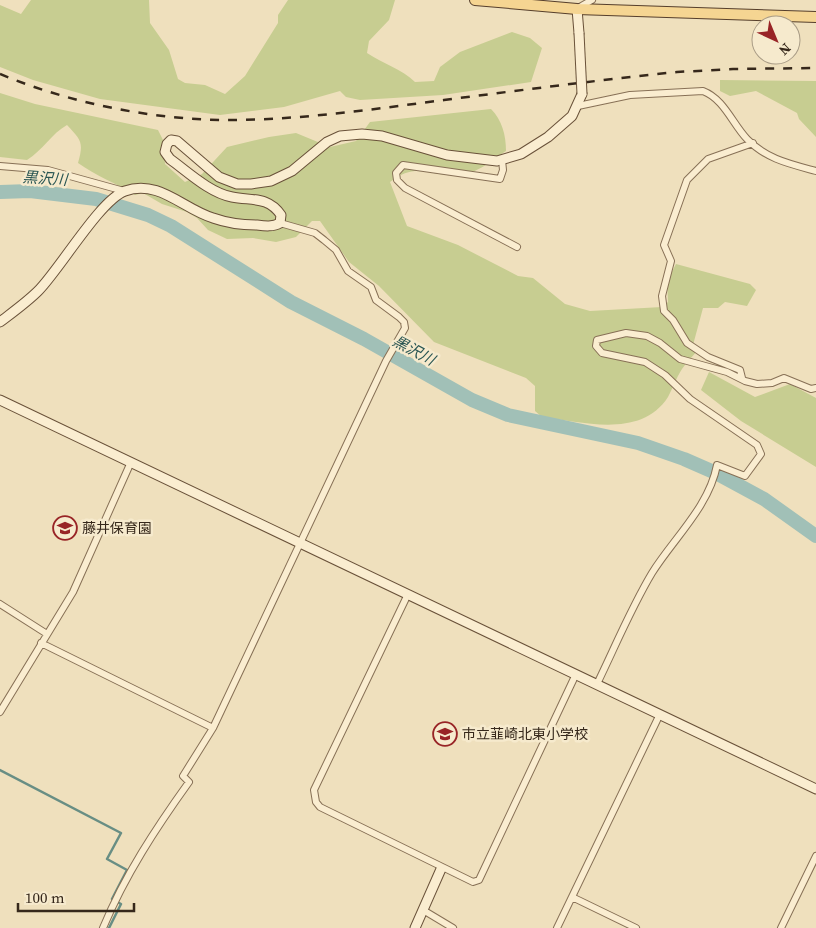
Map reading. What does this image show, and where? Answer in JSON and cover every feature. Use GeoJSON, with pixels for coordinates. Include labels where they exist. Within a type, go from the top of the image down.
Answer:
{"type":"FeatureCollection","features":[{"type":"Feature","properties":{"kind":"main road"},"geometry":{"type":"LineString","coordinates":[[475,0],[577,9],[816,17]]}},
{"type":"Feature","properties":{"kind":"street"},"geometry":{"type":"LineString","coordinates":[[280,223],[281,215],[272,204],[261,200],[231,197],[205,184],[170,159],[165,152],[167,144],[171,140],[177,141],[220,177],[237,184],[271,181],[292,171],[327,142],[340,136],[362,134],[382,136],[447,156],[479,161],[502,160],[520,154],[548,137],[572,116],[578,106],[582,94],[580,33],[577,9],[592,0]]}},
{"type":"Feature","properties":{"kind":"street"},"geometry":{"type":"LineString","coordinates":[[578,106],[630,95],[703,91],[712,94],[752,144],[771,158],[816,171]]}},
{"type":"Feature","properties":{"kind":"street"},"geometry":{"type":"LineString","coordinates":[[742,378],[740,370],[708,357],[687,343],[674,320],[664,310],[662,296],[671,261],[664,245],[687,180],[708,159],[752,144]]}},
{"type":"Feature","properties":{"kind":"street"},"geometry":{"type":"LineString","coordinates":[[502,160],[504,170],[500,179],[403,165],[396,173],[397,180],[405,188],[517,247]]}},
{"type":"Feature","properties":{"kind":"street"},"geometry":{"type":"LineString","coordinates":[[0,166],[48,170],[124,192]]}},
{"type":"Feature","properties":{"kind":"street"},"geometry":{"type":"LineString","coordinates":[[0,322],[38,291],[105,207],[124,192],[139,189],[153,190],[172,196],[211,218],[242,225],[270,226],[280,223],[315,232],[336,250],[348,271],[371,287],[376,300],[381,306],[404,322],[405,328],[388,358],[213,728],[183,776],[189,782],[147,841],[111,907],[103,928]]}},
{"type":"Feature","properties":{"kind":"street"},"geometry":{"type":"LineString","coordinates":[[597,684],[652,573],[687,527],[713,478],[717,465],[724,466],[745,476],[759,458],[760,450],[690,398],[665,375],[645,362],[602,353],[596,346],[596,340],[626,333],[647,336],[660,343],[680,359],[757,384],[772,383],[784,378],[811,389],[816,388]]}},
{"type":"Feature","properties":{"kind":"street"},"geometry":{"type":"LineString","coordinates":[[0,400],[816,789]]}},
{"type":"Feature","properties":{"kind":"street"},"geometry":{"type":"LineString","coordinates":[[0,712],[80,578],[130,462]]}},
{"type":"Feature","properties":{"kind":"street"},"geometry":{"type":"LineString","coordinates":[[408,594],[314,790],[316,802],[320,807],[441,869],[472,882],[479,880],[576,674]]}},
{"type":"Feature","properties":{"kind":"street"},"geometry":{"type":"LineString","coordinates":[[0,604],[47,634]]}},
{"type":"Feature","properties":{"kind":"street"},"geometry":{"type":"LineString","coordinates":[[42,643],[213,728]]}},
{"type":"Feature","properties":{"kind":"street"},"geometry":{"type":"LineString","coordinates":[[557,928],[660,714]]}},
{"type":"Feature","properties":{"kind":"street"},"geometry":{"type":"LineString","coordinates":[[781,928],[816,856]]}},
{"type":"Feature","properties":{"kind":"street"},"geometry":{"type":"LineString","coordinates":[[415,928],[441,869]]}},
{"type":"Feature","properties":{"kind":"street"},"geometry":{"type":"LineString","coordinates":[[572,897],[636,928]]}},
{"type":"Feature","properties":{"kind":"street"},"geometry":{"type":"LineString","coordinates":[[423,910],[452,928]]}},
{"type":"Feature","properties":{"kind":"green space"},"geometry":{"type":"Polygon","coordinates":[[[31,0],[149,0],[150,23],[169,50],[178,79],[185,83],[205,85],[225,94],[245,76],[278,23],[278,15],[288,0],[395,0],[389,20],[369,41],[367,53],[415,82],[434,81],[440,67],[460,52],[512,32],[530,38],[542,48],[531,82],[443,95],[360,100],[346,97],[340,91],[284,107],[220,115],[100,99],[33,80],[0,67],[0,5],[21,14],[31,0]]]}},
{"type":"Feature","properties":{"kind":"green space"},"geometry":{"type":"Polygon","coordinates":[[[720,80],[816,81],[816,137],[799,119],[797,113],[756,91],[730,96],[720,91],[720,80]]]}},
{"type":"Feature","properties":{"kind":"green space"},"geometry":{"type":"Polygon","coordinates":[[[0,93],[35,104],[158,130],[164,142],[165,164],[185,182],[202,174],[227,147],[296,133],[330,147],[356,141],[370,122],[491,109],[503,128],[506,151],[485,166],[467,174],[450,175],[417,171],[409,172],[390,182],[407,226],[458,245],[518,276],[533,278],[565,304],[590,311],[662,307],[668,302],[667,281],[676,264],[750,284],[756,290],[747,306],[725,302],[718,308],[703,308],[693,345],[697,351],[682,369],[668,397],[657,410],[643,419],[610,425],[542,417],[535,411],[535,386],[526,378],[434,342],[379,286],[349,262],[320,221],[312,221],[296,237],[276,242],[253,238],[227,239],[208,230],[197,218],[187,212],[162,204],[143,193],[135,195],[78,163],[81,150],[80,142],[67,125],[27,160],[0,157],[0,93]]]}},
{"type":"Feature","properties":{"kind":"green space"},"geometry":{"type":"Polygon","coordinates":[[[709,372],[755,397],[790,384],[816,398],[816,467],[741,421],[701,390],[709,372]]]}},
{"type":"Feature","properties":{"kind":"waterway","name":"黒沢川"},"geometry":{"type":"LineString","coordinates":[[0,192],[30,191],[96,199],[148,215],[171,226],[291,302],[364,339],[472,400],[508,415],[638,443],[684,459],[716,473],[764,499],[816,536]]}},
{"type":"Feature","properties":{"kind":"waterway"},"geometry":{"type":"LineString","coordinates":[[0,770],[121,833],[107,859],[127,870],[112,899],[121,904],[109,928]]}},
{"type":"Feature","properties":{"kind":"railway"},"geometry":{"type":"LineString","coordinates":[[0,74],[56,94],[116,109],[207,120],[237,120],[341,113],[677,72],[816,68]]}},
{"type":"Feature","properties":{"kind":"place","name":"藤井保育園"},"geometry":{"type":"Point","coordinates":[65,528]}},
{"type":"Feature","properties":{"kind":"place","name":"市立韮崎北東小学校"},"geometry":{"type":"Point","coordinates":[445,734]}}]}
